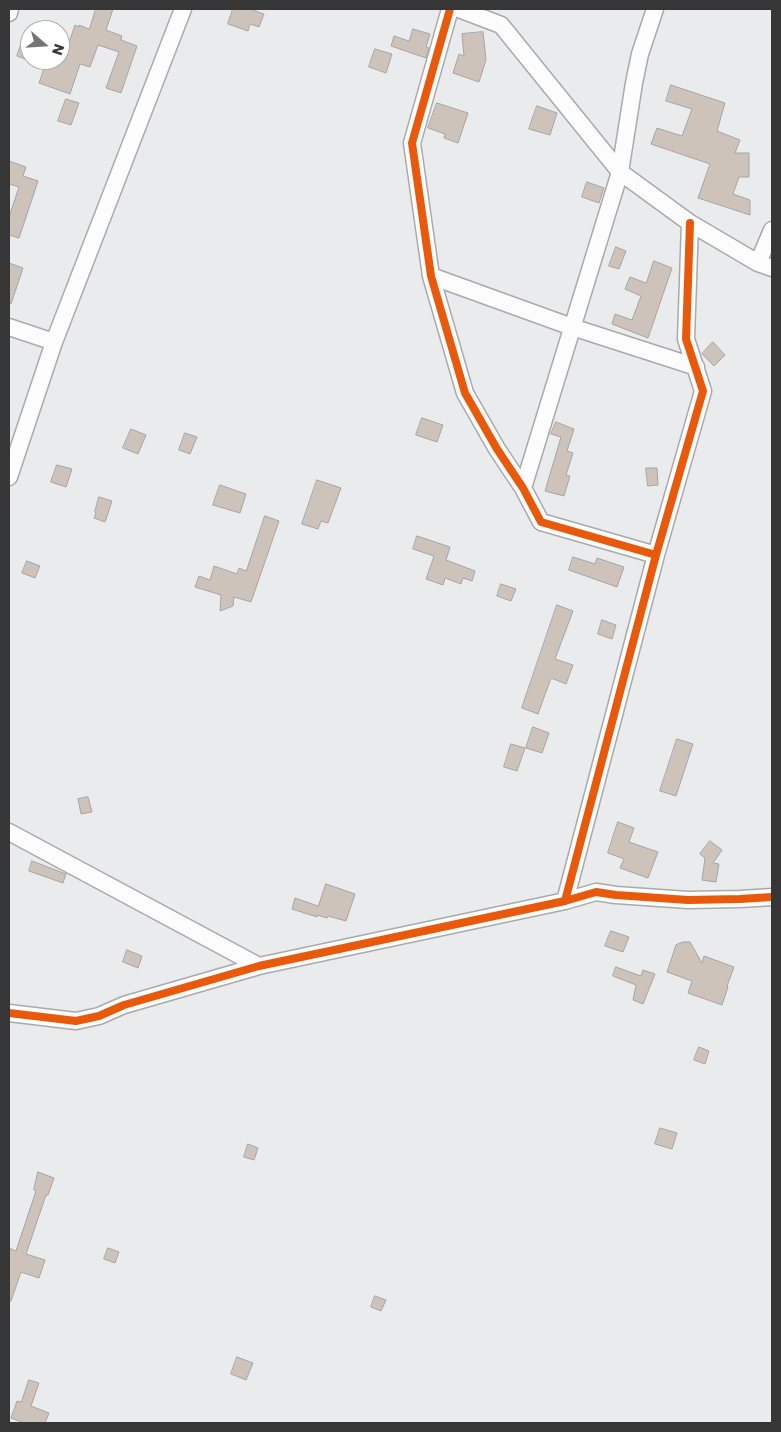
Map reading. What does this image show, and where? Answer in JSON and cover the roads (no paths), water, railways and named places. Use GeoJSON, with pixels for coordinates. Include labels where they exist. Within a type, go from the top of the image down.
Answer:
{"type":"FeatureCollection","features":[{"type":"Feature","properties":{"kind":"street"},"geometry":{"type":"LineString","coordinates":[[9,13],[10,9]]}},
{"type":"Feature","properties":{"kind":"street"},"geometry":{"type":"LineString","coordinates":[[9,477],[54,342],[183,9]]}},
{"type":"Feature","properties":{"kind":"street"},"geometry":{"type":"LineString","coordinates":[[450,9],[412,143],[431,276],[465,393],[497,449],[523,488],[540,522],[656,555]]}},
{"type":"Feature","properties":{"kind":"street"},"geometry":{"type":"LineString","coordinates":[[459,9],[501,25],[620,172],[690,223],[765,266],[772,230]]}},
{"type":"Feature","properties":{"kind":"street"},"geometry":{"type":"LineString","coordinates":[[523,488],[620,172],[640,54],[655,9]]}},
{"type":"Feature","properties":{"kind":"street"},"geometry":{"type":"LineString","coordinates":[[565,901],[656,555],[703,390],[686,339],[690,223]]}},
{"type":"Feature","properties":{"kind":"street"},"geometry":{"type":"LineString","coordinates":[[431,276],[572,327],[696,367]]}},
{"type":"Feature","properties":{"kind":"street"},"geometry":{"type":"LineString","coordinates":[[9,327],[54,342]]}},
{"type":"Feature","properties":{"kind":"street"},"geometry":{"type":"LineString","coordinates":[[9,832],[259,966]]}},
{"type":"Feature","properties":{"kind":"street"},"geometry":{"type":"LineString","coordinates":[[9,1013],[76,1021],[100,1016],[124,1005],[259,966],[565,901],[596,892],[688,900],[740,900],[772,897]]}}]}
